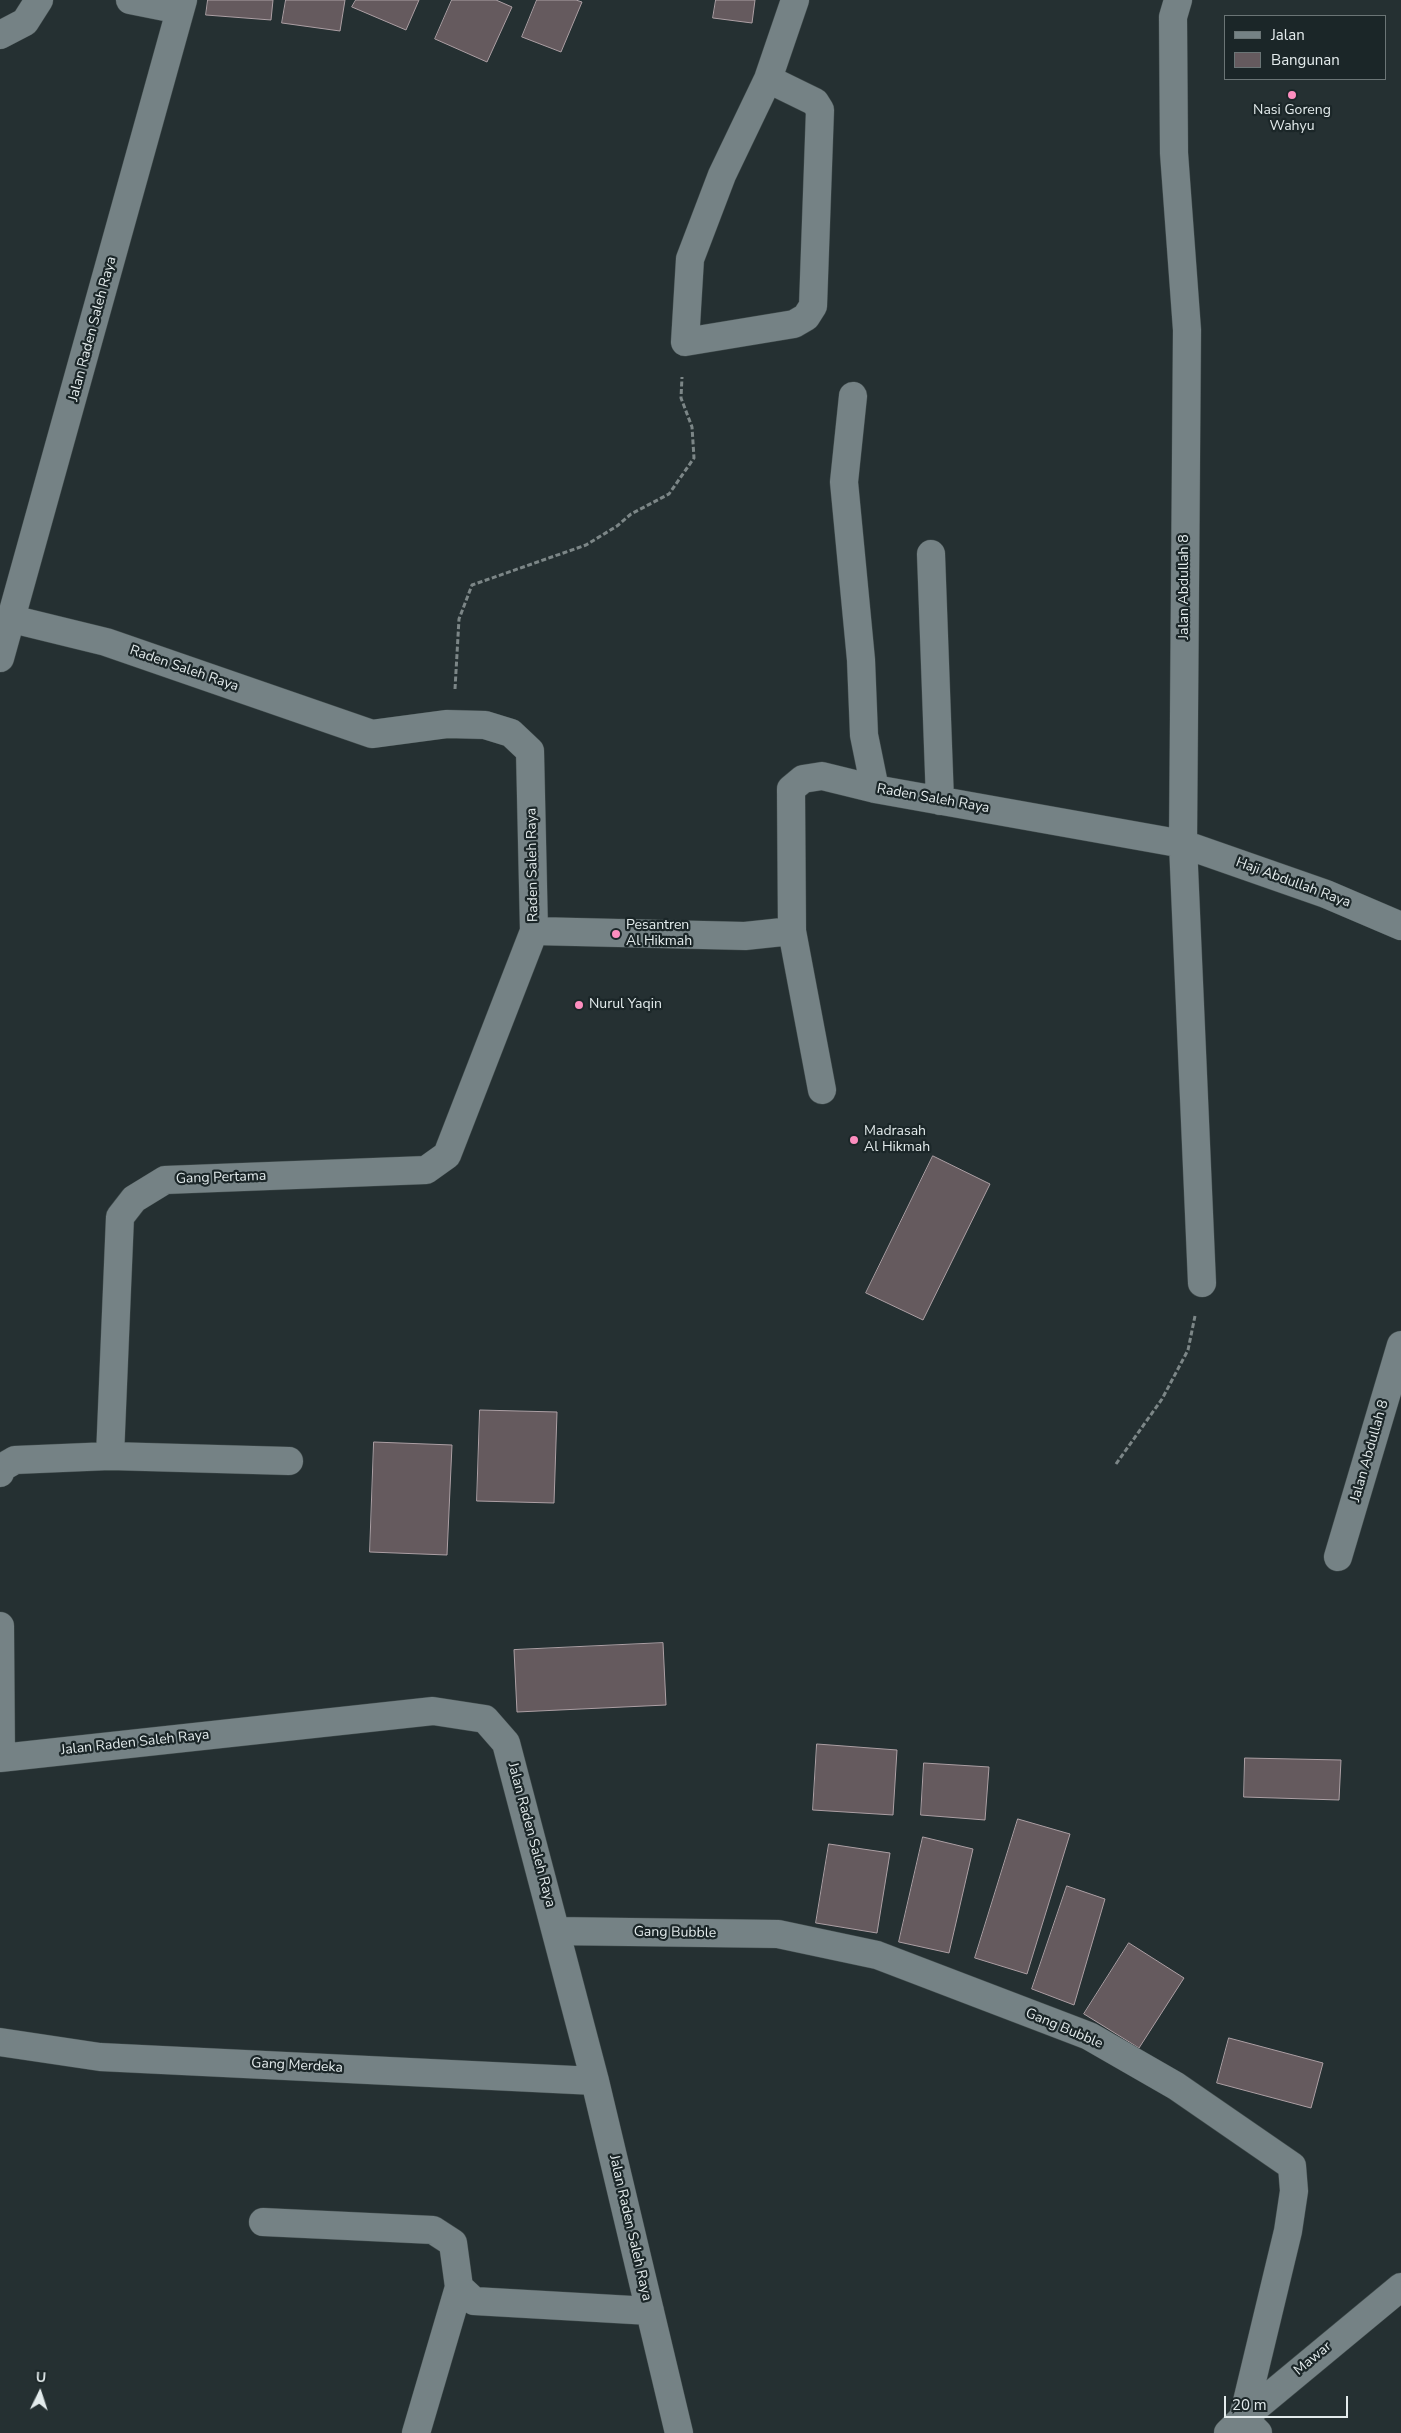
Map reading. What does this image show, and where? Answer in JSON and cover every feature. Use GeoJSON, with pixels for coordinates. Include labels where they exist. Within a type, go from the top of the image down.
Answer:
{"type":"FeatureCollection","features":[{"type":"Feature","properties":{"kind":"street"},"geometry":{"type":"LineString","coordinates":[[0,35],[25,22],[39,0]]}},
{"type":"Feature","properties":{"kind":"street"},"geometry":{"type":"LineString","coordinates":[[130,0],[181,5]]}},
{"type":"Feature","properties":{"kind":"street"},"geometry":{"type":"LineString","coordinates":[[768,79],[815,102],[820,110],[814,306],[806,318],[794,324],[685,342],[690,259],[722,175],[768,79],[796,0]]}},
{"type":"Feature","properties":{"kind":"street","name":"Jalan Abdullah 8"},"geometry":{"type":"LineString","coordinates":[[1178,0],[1173,17],[1174,153],[1186,330],[1183,844],[1202,1284]]}},
{"type":"Feature","properties":{"kind":"street","name":"Jalan Raden Saleh Raya"},"geometry":{"type":"LineString","coordinates":[[0,658],[181,5]]}},
{"type":"Feature","properties":{"kind":"street"},"geometry":{"type":"LineString","coordinates":[[853,396],[844,482],[861,660],[864,735],[875,789]]}},
{"type":"Feature","properties":{"kind":"street"},"geometry":{"type":"LineString","coordinates":[[931,554],[940,801]]}},
{"type":"Feature","properties":{"kind":"street","name":"Raden Saleh Raya"},"geometry":{"type":"LineString","coordinates":[[12,620],[106,642],[372,734],[446,724],[485,725],[511,733],[530,751],[534,931],[745,936],[792,931],[791,789],[803,779],[822,776],[875,789],[1183,844]]}},
{"type":"Feature","properties":{"kind":"street","name":"Haji Abdullah Raya"},"geometry":{"type":"LineString","coordinates":[[1183,844],[1326,894],[1401,926]]}},
{"type":"Feature","properties":{"kind":"street","name":"Gang Pertama"},"geometry":{"type":"LineString","coordinates":[[110,1456],[120,1217],[134,1198],[165,1180],[426,1170],[447,1155],[534,931]]}},
{"type":"Feature","properties":{"kind":"street"},"geometry":{"type":"LineString","coordinates":[[792,931],[822,1090]]}},
{"type":"Feature","properties":{"kind":"street","name":"Jalan Abdullah 8"},"geometry":{"type":"LineString","coordinates":[[1338,1557],[1401,1345]]}},
{"type":"Feature","properties":{"kind":"street"},"geometry":{"type":"LineString","coordinates":[[0,1473],[1,1468],[15,1460],[110,1456],[289,1461]]}},
{"type":"Feature","properties":{"kind":"street"},"geometry":{"type":"LineString","coordinates":[[0,1626],[0,1758]]}},
{"type":"Feature","properties":{"kind":"street","name":"Jalan Raden Saleh Raya"},"geometry":{"type":"LineString","coordinates":[[0,1758],[433,1710],[485,1719],[506,1743],[595,2081],[679,2433]]}},
{"type":"Feature","properties":{"kind":"street","name":"Gang Bubble"},"geometry":{"type":"LineString","coordinates":[[556,1932],[778,1934],[877,1955],[1088,2036],[1176,2086],[1266,2147],[1292,2166],[1294,2190],[1288,2231],[1243,2428]]}},
{"type":"Feature","properties":{"kind":"street","name":"Gang Merdeka"},"geometry":{"type":"LineString","coordinates":[[0,2042],[100,2057],[595,2081]]}},
{"type":"Feature","properties":{"kind":"street"},"geometry":{"type":"LineString","coordinates":[[263,2222],[433,2230],[453,2243],[459,2287],[416,2433]]}},
{"type":"Feature","properties":{"kind":"street"},"geometry":{"type":"LineString","coordinates":[[459,2287],[474,2301],[650,2311]]}},
{"type":"Feature","properties":{"kind":"street","name":"Mawar"},"geometry":{"type":"LineString","coordinates":[[1243,2428],[1401,2287]]}},
{"type":"Feature","properties":{"kind":"path"},"geometry":{"type":"LineString","coordinates":[[446,724],[458,670],[459,619],[472,585],[550,558],[567,550],[586,545],[617,526],[631,514],[668,494],[694,458],[692,427],[681,398],[685,342]]}},
{"type":"Feature","properties":{"kind":"path"},"geometry":{"type":"LineString","coordinates":[[1116,1464],[1162,1399],[1188,1350],[1202,1284]]}},
{"type":"Feature","properties":{"kind":"building"},"geometry":{"type":"Polygon","coordinates":[[[208,0],[273,0],[271,20],[206,15],[208,0]]]}},
{"type":"Feature","properties":{"kind":"building"},"geometry":{"type":"Polygon","coordinates":[[[286,0],[345,0],[340,31],[282,23],[286,0]]]}},
{"type":"Feature","properties":{"kind":"building"},"geometry":{"type":"Polygon","coordinates":[[[356,0],[419,0],[406,30],[352,7],[356,0]]]}},
{"type":"Feature","properties":{"kind":"building"},"geometry":{"type":"Polygon","coordinates":[[[452,0],[496,0],[512,7],[487,62],[435,39],[452,0]]]}},
{"type":"Feature","properties":{"kind":"building"},"geometry":{"type":"Polygon","coordinates":[[[537,0],[576,0],[582,2],[561,52],[522,37],[537,0]]]}},
{"type":"Feature","properties":{"kind":"building"},"geometry":{"type":"Polygon","coordinates":[[[716,0],[755,0],[752,23],[713,18],[716,0]]]}},
{"type":"Feature","properties":{"kind":"building"},"geometry":{"type":"Polygon","coordinates":[[[933,1156],[990,1184],[923,1320],[866,1293],[933,1156]]]}},
{"type":"Feature","properties":{"kind":"building"},"geometry":{"type":"Polygon","coordinates":[[[480,1410],[557,1412],[554,1503],[477,1501],[480,1410]]]}},
{"type":"Feature","properties":{"kind":"building"},"geometry":{"type":"Polygon","coordinates":[[[374,1442],[452,1445],[447,1555],[370,1552],[374,1442]]]}},
{"type":"Feature","properties":{"kind":"building"},"geometry":{"type":"Polygon","coordinates":[[[663,1643],[666,1705],[517,1712],[514,1650],[663,1643]]]}},
{"type":"Feature","properties":{"kind":"building"},"geometry":{"type":"Polygon","coordinates":[[[817,1744],[897,1750],[893,1815],[813,1810],[817,1744]]]}},
{"type":"Feature","properties":{"kind":"building"},"geometry":{"type":"Polygon","coordinates":[[[1245,1758],[1341,1760],[1339,1800],[1244,1797],[1245,1758]]]}},
{"type":"Feature","properties":{"kind":"building"},"geometry":{"type":"Polygon","coordinates":[[[924,1763],[989,1767],[985,1820],[921,1815],[924,1763]]]}},
{"type":"Feature","properties":{"kind":"building"},"geometry":{"type":"Polygon","coordinates":[[[1018,1819],[1070,1834],[1027,1974],[975,1958],[1018,1819]]]}},
{"type":"Feature","properties":{"kind":"building"},"geometry":{"type":"Polygon","coordinates":[[[923,1837],[973,1849],[949,1953],[899,1942],[923,1837]]]}},
{"type":"Feature","properties":{"kind":"building"},"geometry":{"type":"Polygon","coordinates":[[[829,1844],[890,1853],[877,1933],[816,1923],[829,1844]]]}},
{"type":"Feature","properties":{"kind":"building"},"geometry":{"type":"Polygon","coordinates":[[[1067,1886],[1105,1899],[1074,2005],[1032,1989],[1067,1886]]]}},
{"type":"Feature","properties":{"kind":"building"},"geometry":{"type":"Polygon","coordinates":[[[1129,1943],[1184,1978],[1139,2048],[1084,2014],[1129,1943]]]}},
{"type":"Feature","properties":{"kind":"building"},"geometry":{"type":"Polygon","coordinates":[[[1229,2038],[1323,2063],[1311,2108],[1217,2083],[1229,2038]]]}},
{"type":"Feature","properties":{"kind":"place","name":"Nasi Goreng Wahyu"},"geometry":{"type":"Point","coordinates":[1292,95]}},
{"type":"Feature","properties":{"kind":"place","name":"Pesantren Al Hikmah"},"geometry":{"type":"Point","coordinates":[616,934]}},
{"type":"Feature","properties":{"kind":"place","name":"Nurul Yaqin"},"geometry":{"type":"Point","coordinates":[579,1005]}},
{"type":"Feature","properties":{"kind":"place","name":"Madrasah Al Hikmah"},"geometry":{"type":"Point","coordinates":[854,1140]}}]}
